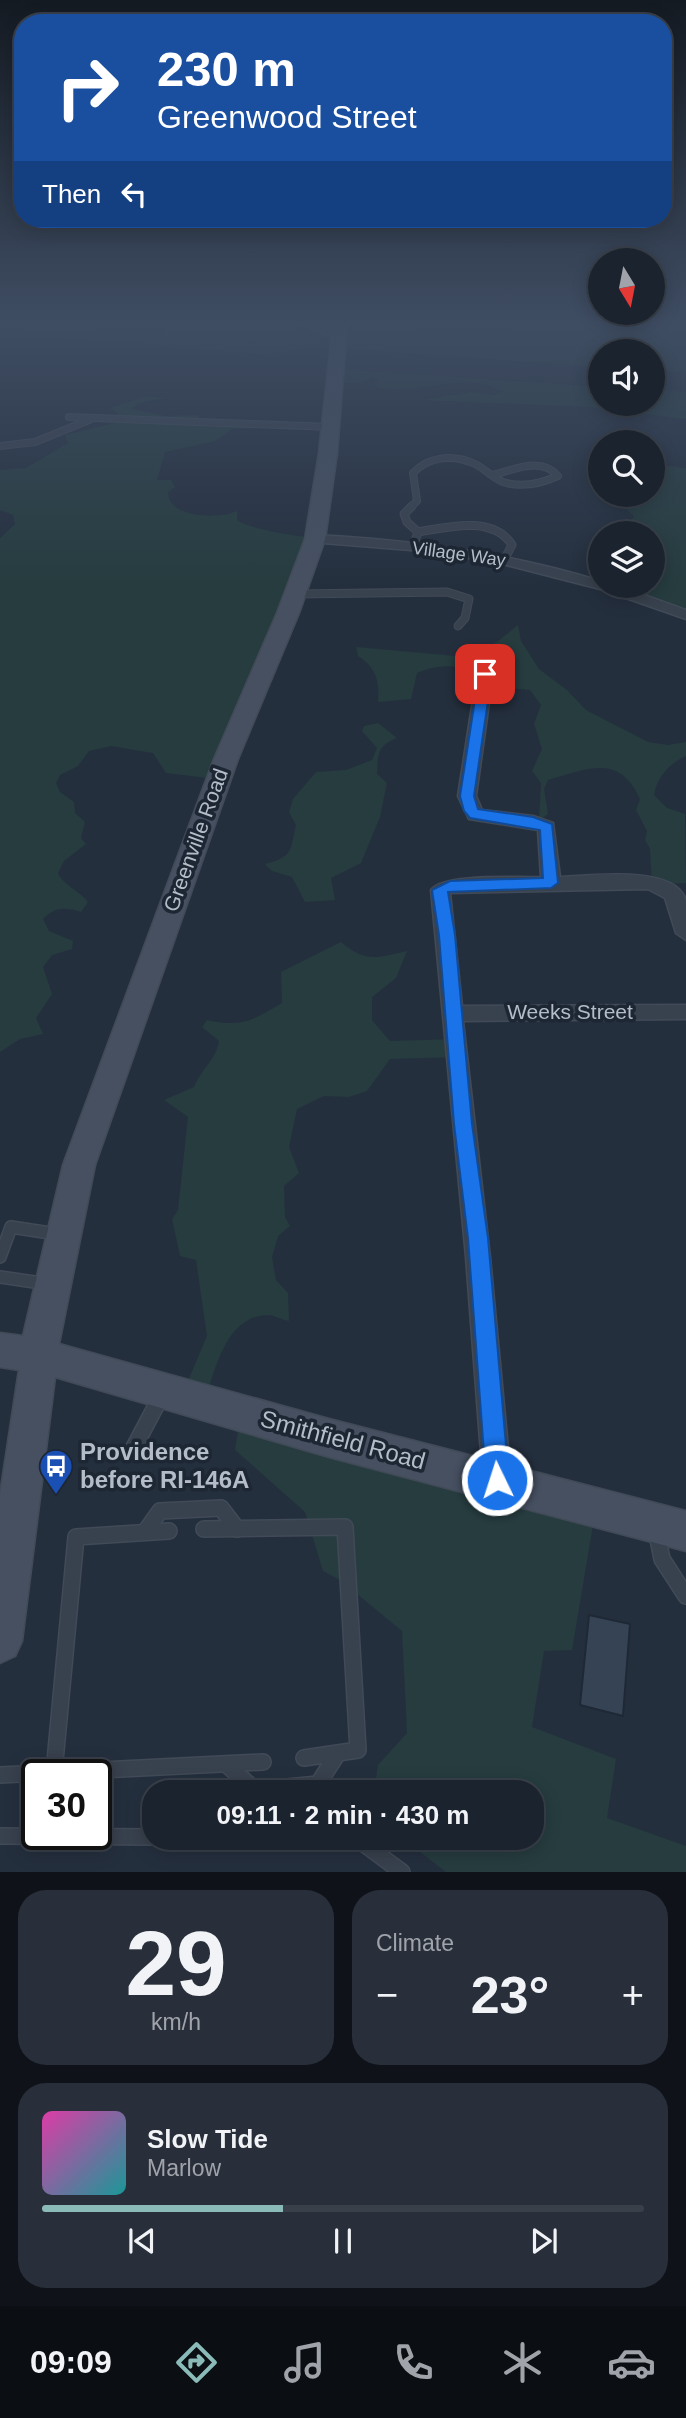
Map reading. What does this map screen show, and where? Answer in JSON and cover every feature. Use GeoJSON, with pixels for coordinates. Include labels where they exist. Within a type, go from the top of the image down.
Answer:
{"type":"FeatureCollection","features":[{"type":"Feature","properties":{"kind":"main road","name":"Greenville Road"},"geometry":{"type":"LineString","coordinates":[[0,1641],[5,1577],[41,1356],[45,1313],[79,1165],[117,1053],[226,759],[315,540],[332,411]]}},
{"type":"Feature","properties":{"kind":"main road","name":"Smithfield Road"},"geometry":{"type":"LineString","coordinates":[[0,1350],[41,1356],[329,1438],[670,1527]]}},
{"type":"Feature","properties":{"kind":"street","name":"Village Way"},"geometry":{"type":"LineString","coordinates":[[315,540],[413,547],[538,565],[588,580]]}},
{"type":"Feature","properties":{"kind":"street","name":"Village Way"},"geometry":{"type":"LineString","coordinates":[[639,598],[686,615]]}},
{"type":"Feature","properties":{"kind":"street"},"geometry":{"type":"LineString","coordinates":[[485,674],[467,796],[475,814],[533,821],[547,827],[551,883]]}},
{"type":"Feature","properties":{"kind":"street"},"geometry":{"type":"LineString","coordinates":[[497,1480],[478,1238],[463,1124],[440,890],[450,886],[633,881],[668,887],[676,896],[686,933]]}},
{"type":"Feature","properties":{"kind":"street","name":"Weeks Street"},"geometry":{"type":"LineString","coordinates":[[453,1014],[686,1012]]}},
{"type":"Feature","properties":{"kind":"lane"},"geometry":{"type":"LineString","coordinates":[[69,417],[95,415],[330,427]]}},
{"type":"Feature","properties":{"kind":"lane"},"geometry":{"type":"LineString","coordinates":[[0,446],[35,442],[95,415]]}},
{"type":"Feature","properties":{"kind":"lane"},"geometry":{"type":"LineString","coordinates":[[492,475],[538,465],[552,469],[558,476],[526,484],[503,482],[492,475],[477,465],[453,458],[420,464],[414,473],[417,501],[404,514],[407,522],[418,532],[480,526],[494,528],[504,533],[512,545],[503,560]]}},
{"type":"Feature","properties":{"kind":"lane"},"geometry":{"type":"LineString","coordinates":[[413,547],[418,532]]}},
{"type":"Feature","properties":{"kind":"lane"},"geometry":{"type":"LineString","coordinates":[[295,594],[447,592],[469,599],[465,618],[458,626]]}},
{"type":"Feature","properties":{"kind":"lane"},"geometry":{"type":"LineString","coordinates":[[0,1257],[5,1224],[65,1235]]}},
{"type":"Feature","properties":{"kind":"lane"},"geometry":{"type":"LineString","coordinates":[[0,1277],[52,1284]]}},
{"type":"Feature","properties":{"kind":"lane"},"geometry":{"type":"LineString","coordinates":[[131,1453],[165,1390]]}},
{"type":"Feature","properties":{"kind":"lane"},"geometry":{"type":"LineString","coordinates":[[145,1532],[160,1511],[220,1508],[237,1529]]}},
{"type":"Feature","properties":{"kind":"lane"},"geometry":{"type":"LineString","coordinates":[[204,1529],[345,1527],[358,1751],[303,1758]]}},
{"type":"Feature","properties":{"kind":"lane"},"geometry":{"type":"LineString","coordinates":[[670,1527],[662,1559],[686,1596]]}},
{"type":"Feature","properties":{"kind":"lane"},"geometry":{"type":"LineString","coordinates":[[55,1759],[76,1537],[169,1531]]}},
{"type":"Feature","properties":{"kind":"lane"},"geometry":{"type":"LineString","coordinates":[[226,1764],[254,1790],[318,1784],[338,1753]]}},
{"type":"Feature","properties":{"kind":"lane"},"geometry":{"type":"LineString","coordinates":[[112,1769],[263,1762]]}},
{"type":"Feature","properties":{"kind":"lane"},"geometry":{"type":"LineString","coordinates":[[0,1775],[21,1774]]}},
{"type":"Feature","properties":{"kind":"lane"},"geometry":{"type":"LineString","coordinates":[[0,1836],[142,1837]]}},
{"type":"Feature","properties":{"kind":"lane"},"geometry":{"type":"LineString","coordinates":[[372,1850],[402,1872]]}},
{"type":"Feature","properties":{"kind":"green space"},"geometry":{"type":"Polygon","coordinates":[[[114,411],[142,411],[165,416],[198,415],[199,422],[204,424],[252,428],[232,429],[216,441],[165,452],[157,480],[171,480],[175,487],[168,492],[170,501],[185,512],[208,516],[237,511],[237,520],[250,526],[308,537],[216,779],[166,773],[153,753],[111,746],[89,751],[78,766],[60,775],[56,783],[60,792],[74,802],[75,813],[85,822],[81,838],[86,844],[64,861],[58,873],[88,902],[81,912],[60,909],[43,919],[49,931],[73,941],[72,949],[52,955],[43,967],[52,994],[36,1018],[43,1034],[20,1039],[0,1052],[0,538],[15,524],[13,515],[0,510],[0,470],[26,468],[68,443],[65,435],[123,421],[114,411]]]}},
{"type":"Feature","properties":{"kind":"green space"},"geometry":{"type":"Polygon","coordinates":[[[665,411],[686,411],[686,419],[662,416],[665,416],[665,411]]]}},
{"type":"Feature","properties":{"kind":"green space"},"geometry":{"type":"Polygon","coordinates":[[[665,465],[686,468],[686,613],[643,598],[665,598],[665,521],[631,521],[634,516],[624,507],[665,507],[665,465]]]}},
{"type":"Feature","properties":{"kind":"green space"},"geometry":{"type":"Polygon","coordinates":[[[518,625],[521,641],[539,669],[567,690],[586,710],[648,742],[668,745],[686,742],[686,756],[665,771],[654,795],[667,808],[685,814],[686,883],[652,885],[650,849],[645,840],[647,831],[636,810],[640,799],[632,785],[612,770],[589,769],[548,780],[544,789],[548,814],[539,821],[541,783],[532,771],[542,749],[534,724],[541,705],[530,690],[488,686],[474,672],[446,666],[417,673],[411,699],[378,702],[376,676],[369,665],[358,656],[356,647],[467,657],[497,642],[518,625]]]}},
{"type":"Feature","properties":{"kind":"green space"},"geometry":{"type":"Polygon","coordinates":[[[378,723],[397,738],[386,744],[378,756],[377,774],[387,783],[380,817],[361,863],[331,878],[335,900],[305,902],[292,877],[272,871],[265,864],[281,859],[289,852],[296,825],[289,812],[293,799],[316,772],[346,770],[372,760],[377,748],[362,731],[364,726],[378,723]]]}},
{"type":"Feature","properties":{"kind":"green space"},"geometry":{"type":"Polygon","coordinates":[[[341,942],[358,953],[372,957],[407,951],[396,978],[372,997],[372,1020],[390,1041],[456,1039],[458,1057],[390,1059],[367,1091],[349,1097],[324,1096],[297,1109],[289,1147],[299,1173],[284,1186],[285,1217],[290,1226],[278,1236],[272,1257],[276,1280],[288,1293],[289,1321],[268,1315],[253,1318],[241,1325],[224,1347],[204,1403],[181,1397],[207,1336],[196,1260],[180,1256],[172,1219],[178,1210],[188,1117],[164,1100],[194,1087],[215,1054],[219,1041],[202,1027],[207,1020],[238,1023],[272,1009],[282,1003],[281,972],[341,942]]]}},
{"type":"Feature","properties":{"kind":"green space"},"geometry":{"type":"Polygon","coordinates":[[[240,1416],[595,1513],[572,1650],[544,1651],[532,1727],[616,1759],[607,1818],[686,1846],[686,1872],[446,1872],[418,1850],[544,1850],[544,1780],[376,1780],[378,1765],[407,1733],[402,1631],[340,1580],[323,1571],[305,1512],[235,1450],[240,1416]]]}},
{"type":"Feature","properties":{"kind":"building"},"geometry":{"type":"Polygon","coordinates":[[[589,1615],[630,1624],[623,1716],[580,1705],[589,1615]]]}},
{"type":"Feature","properties":{"kind":"place","name":"Providence before RI-146A"},"geometry":{"type":"Point","coordinates":[56,1496]}},
{"type":"Feature","properties":{"kind":"route"},"geometry":{"type":"LineString","coordinates":[[485,674],[467,796],[471,811],[475,814],[533,821],[547,827],[551,883],[450,886],[440,890],[447,935],[463,1124],[478,1238],[497,1480]]}}]}
